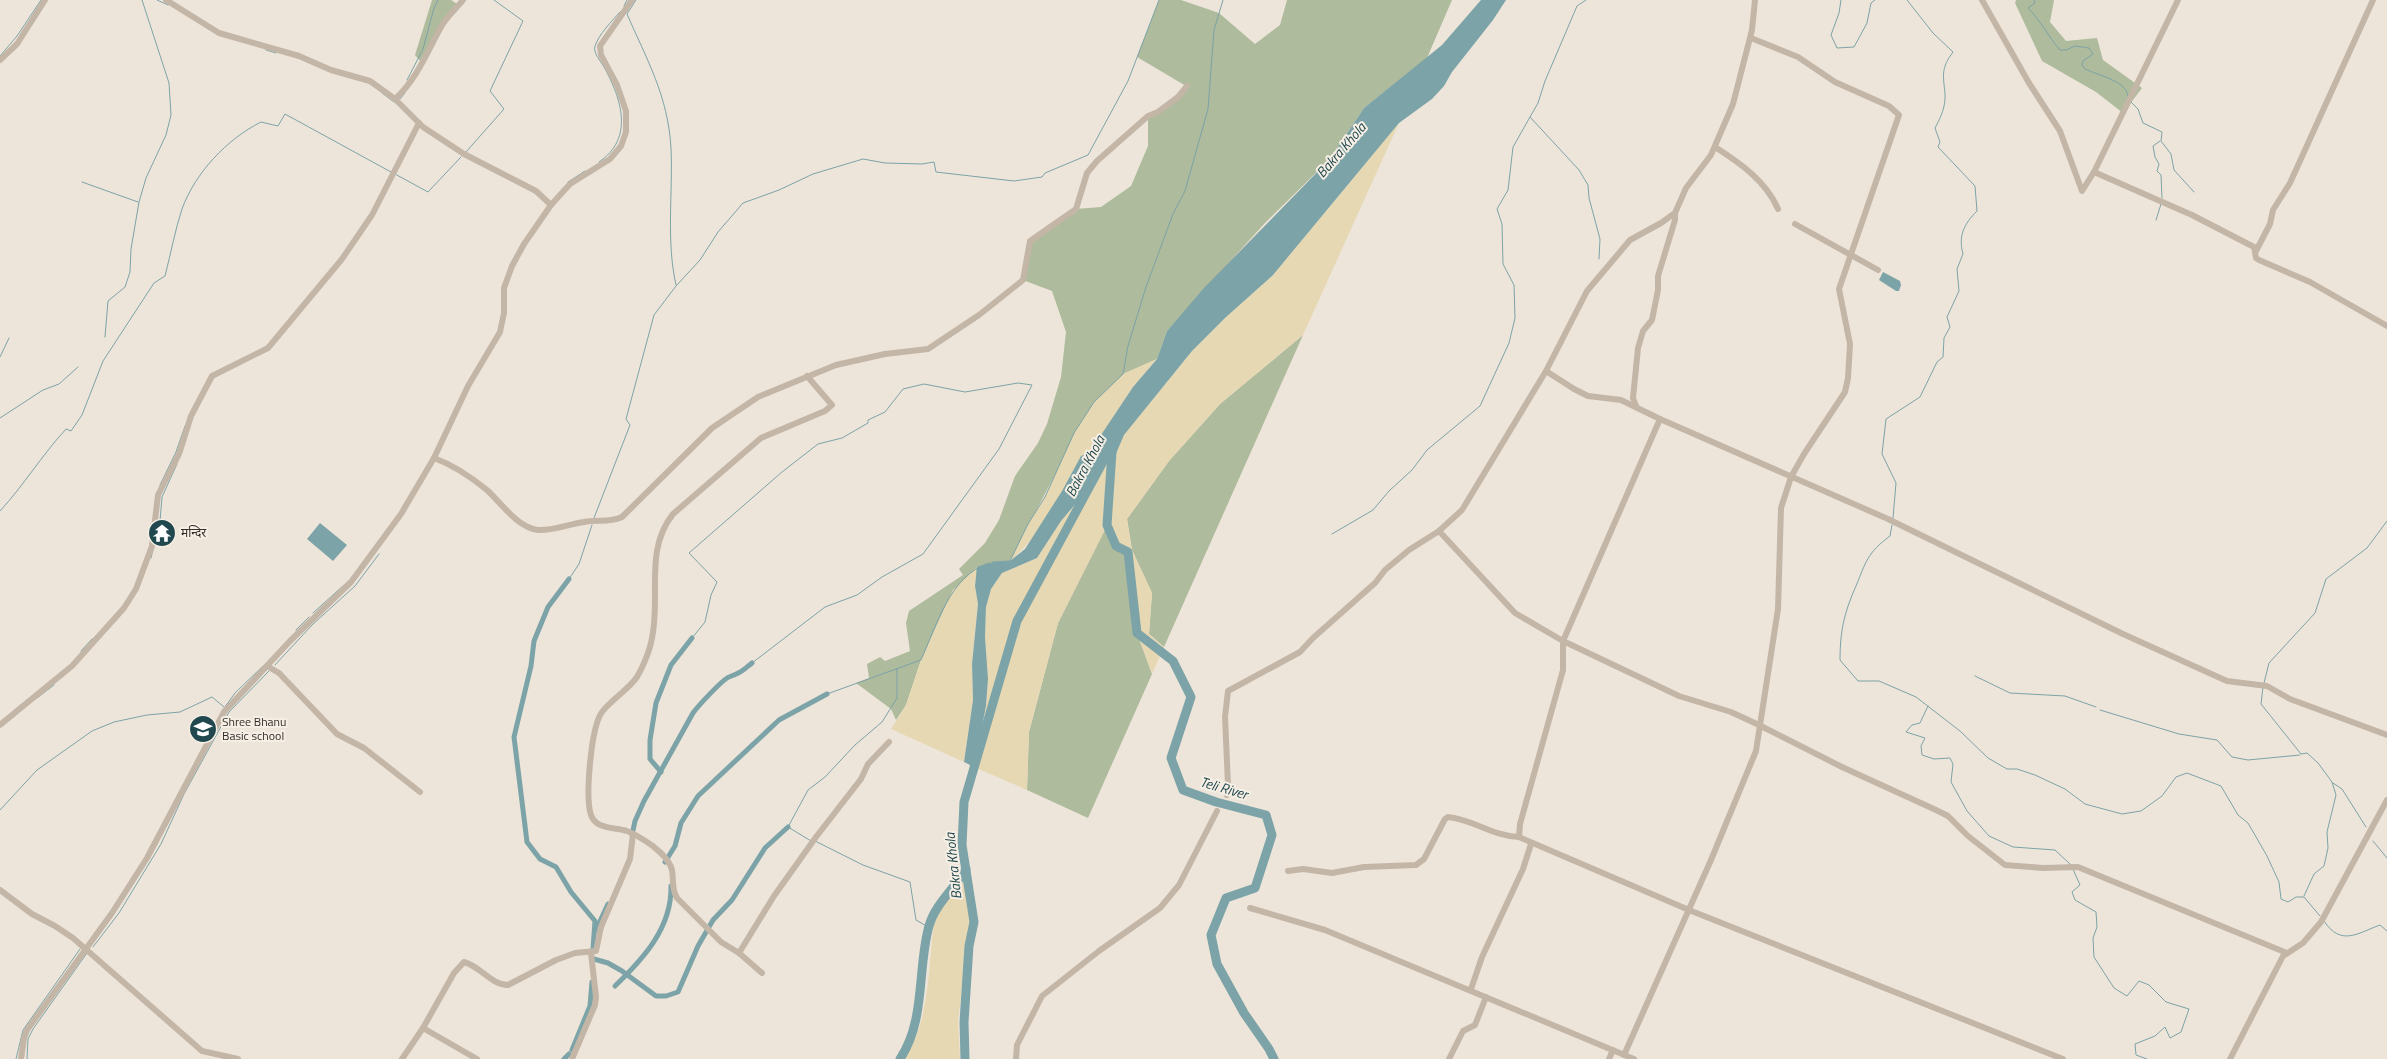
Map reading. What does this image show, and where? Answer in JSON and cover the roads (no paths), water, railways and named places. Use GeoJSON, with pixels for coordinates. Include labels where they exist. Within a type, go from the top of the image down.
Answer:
{"type":"FeatureCollection","features":[{"type":"Feature","properties":{"kind":"street"},"geometry":{"type":"LineString","coordinates":[[0,60],[16,44],[45,0]]}},
{"type":"Feature","properties":{"kind":"street"},"geometry":{"type":"LineString","coordinates":[[166,0],[219,33],[299,56],[331,70],[370,81],[395,99],[418,124],[464,154],[536,191],[551,205]]}},
{"type":"Feature","properties":{"kind":"street"},"geometry":{"type":"LineString","coordinates":[[395,99],[408,88],[432,47],[441,25],[463,0]]}},
{"type":"Feature","properties":{"kind":"street"},"geometry":{"type":"LineString","coordinates":[[23,1058],[24,1038],[27,1030],[86,949],[147,858],[224,712],[290,641],[330,604],[364,566],[401,514],[434,458],[468,386],[500,332],[504,313],[504,288],[512,266],[551,205],[570,184],[610,159],[621,146],[626,132],[626,111],[617,85],[601,55],[600,46],[632,0]]}},
{"type":"Feature","properties":{"kind":"street"},"geometry":{"type":"LineString","coordinates":[[1226,795],[1228,785],[1225,717],[1228,691],[1300,652],[1319,632],[1375,583],[1395,561],[1439,531],[1462,510],[1546,371],[1587,291],[1630,240],[1662,223],[1675,213],[1686,188],[1705,164],[1715,147],[1728,118],[1750,38],[1755,0]]}},
{"type":"Feature","properties":{"kind":"street"},"geometry":{"type":"LineString","coordinates":[[1982,0],[2029,83],[2060,131],[2082,191],[2094,172],[2178,0]]}},
{"type":"Feature","properties":{"kind":"street"},"geometry":{"type":"LineString","coordinates":[[2373,0],[2290,183],[2272,210],[2270,224],[2256,251],[2256,258],[2310,282],[2387,326]]}},
{"type":"Feature","properties":{"kind":"street"},"geometry":{"type":"LineString","coordinates":[[1624,1055],[1756,751],[1778,609],[1781,508],[1791,477],[1845,392],[1848,378],[1850,344],[1839,289],[1899,115],[1889,106],[1835,82],[1798,57],[1750,38]]}},
{"type":"Feature","properties":{"kind":"street"},"geometry":{"type":"LineString","coordinates":[[434,458],[450,464],[486,489],[517,520],[530,528],[546,530],[587,521],[613,521],[622,517],[712,428],[758,397],[807,376],[866,357],[928,349],[1009,293],[1023,280],[1030,241],[1076,210],[1087,173],[1092,167],[1148,116],[1158,112],[1178,97],[1187,86]]}},
{"type":"Feature","properties":{"kind":"street"},"geometry":{"type":"LineString","coordinates":[[0,725],[72,666],[124,608],[136,589],[152,546],[158,495],[179,454],[191,416],[212,376],[268,348],[342,259],[372,215],[418,124]]}},
{"type":"Feature","properties":{"kind":"street"},"geometry":{"type":"LineString","coordinates":[[1715,147],[1762,183],[1778,209]]}},
{"type":"Feature","properties":{"kind":"street"},"geometry":{"type":"LineString","coordinates":[[2094,172],[2192,214],[2254,247],[2256,251]]}},
{"type":"Feature","properties":{"kind":"street"},"geometry":{"type":"LineString","coordinates":[[1636,406],[1633,398],[1638,348],[1644,331],[1652,320],[1658,290],[1658,276],[1676,220],[1675,213]]}},
{"type":"Feature","properties":{"kind":"street"},"geometry":{"type":"LineString","coordinates":[[1795,224],[1878,270]]}},
{"type":"Feature","properties":{"kind":"street"},"geometry":{"type":"LineString","coordinates":[[1546,371],[1588,396],[1620,400],[1636,406],[1660,420],[1888,520],[2199,669],[2227,681],[2264,685],[2290,699],[2387,735]]}},
{"type":"Feature","properties":{"kind":"street"},"geometry":{"type":"LineString","coordinates":[[762,973],[721,942],[677,898],[672,891],[672,867],[662,853],[636,837],[602,826],[592,817],[589,800],[589,775],[596,724],[609,703],[637,677],[652,639],[655,615],[655,560],[663,526],[672,514],[761,438],[825,411],[832,405],[807,376]]}},
{"type":"Feature","properties":{"kind":"street"},"geometry":{"type":"LineString","coordinates":[[1519,837],[1520,824],[1562,670],[1563,641],[1660,420]]}},
{"type":"Feature","properties":{"kind":"street"},"geometry":{"type":"LineString","coordinates":[[1439,531],[1515,613],[1563,641],[1679,696],[1731,712],[1842,767],[1948,816],[1968,836],[2005,865],[2042,868],[2078,867],[2287,953]]}},
{"type":"Feature","properties":{"kind":"street"},"geometry":{"type":"LineString","coordinates":[[267,666],[279,673],[337,734],[364,748],[420,792]]}},
{"type":"Feature","properties":{"kind":"street"},"geometry":{"type":"LineString","coordinates":[[738,953],[774,896],[816,837],[861,779],[868,764],[889,742]]}},
{"type":"Feature","properties":{"kind":"street"},"geometry":{"type":"LineString","coordinates":[[2230,1059],[2283,956],[2303,943],[2321,922],[2387,800]]}},
{"type":"Feature","properties":{"kind":"street"},"geometry":{"type":"LineString","coordinates":[[1016,1059],[1017,1045],[1042,996],[1160,908],[1179,885],[1217,811]]}},
{"type":"Feature","properties":{"kind":"street"},"geometry":{"type":"LineString","coordinates":[[1288,871],[1303,869],[1332,873],[1364,867],[1416,865],[1424,859],[1445,819],[1448,817],[1508,837],[1519,837],[1531,844],[1688,910],[2063,1059]]}},
{"type":"Feature","properties":{"kind":"street"},"geometry":{"type":"LineString","coordinates":[[402,1059],[423,1028],[450,979],[464,962],[474,964],[502,985],[508,985],[556,960],[575,953],[591,953],[597,950],[600,927],[626,869],[636,837]]}},
{"type":"Feature","properties":{"kind":"street"},"geometry":{"type":"LineString","coordinates":[[1471,990],[1482,957],[1523,869],[1531,844]]}},
{"type":"Feature","properties":{"kind":"street"},"geometry":{"type":"LineString","coordinates":[[0,890],[32,914],[67,933],[202,1051],[238,1059]]}},
{"type":"Feature","properties":{"kind":"street"},"geometry":{"type":"LineString","coordinates":[[1250,908],[1325,930],[1634,1059]]}},
{"type":"Feature","properties":{"kind":"street"},"geometry":{"type":"LineString","coordinates":[[572,1059],[595,1006],[596,997],[591,953]]}},
{"type":"Feature","properties":{"kind":"street"},"geometry":{"type":"LineString","coordinates":[[1449,1059],[1462,1031],[1475,1025],[1486,997]]}},
{"type":"Feature","properties":{"kind":"street"},"geometry":{"type":"LineString","coordinates":[[423,1028],[477,1059]]}},
{"type":"Feature","properties":{"kind":"street"},"geometry":{"type":"LineString","coordinates":[[1609,1059],[1613,1050]]}},
{"type":"Feature","properties":{"kind":"water"},"geometry":{"type":"Polygon","coordinates":[[[1481,0],[1506,0],[1493,20],[1452,72],[1444,86],[1432,99],[1399,123],[1273,275],[1192,351],[1124,435],[1112,463],[1107,453],[1089,488],[1061,521],[1037,558],[1002,573],[991,589],[986,607],[985,637],[988,679],[986,706],[974,767],[964,762],[973,700],[972,664],[978,604],[975,586],[977,567],[994,562],[1010,561],[1025,549],[1062,491],[1081,456],[1089,453],[1133,387],[1157,359],[1167,331],[1204,288],[1330,159],[1364,108],[1442,45],[1481,0]]]}},
{"type":"Feature","properties":{"kind":"water"},"geometry":{"type":"Polygon","coordinates":[[[1883,272],[1900,281],[1899,291],[1879,280],[1883,272]]]}},
{"type":"Feature","properties":{"kind":"water"},"geometry":{"type":"Polygon","coordinates":[[[320,523],[347,545],[333,561],[307,539],[320,523]]]}},
{"type":"Feature","properties":{"kind":"waterway"},"geometry":{"type":"LineString","coordinates":[[0,56],[17,36],[41,0]]}},
{"type":"Feature","properties":{"kind":"waterway"},"geometry":{"type":"LineString","coordinates":[[105,337],[108,301],[125,287],[130,272],[131,249],[139,202],[146,178],[166,135],[171,115],[169,83],[142,0]]}},
{"type":"Feature","properties":{"kind":"waterway"},"geometry":{"type":"LineString","coordinates":[[157,0],[168,5]]}},
{"type":"Feature","properties":{"kind":"waterway"},"geometry":{"type":"LineString","coordinates":[[407,80],[423,49],[438,0]]}},
{"type":"Feature","properties":{"kind":"waterway"},"geometry":{"type":"LineString","coordinates":[[466,152],[504,109],[490,91],[523,21],[494,0]]}},
{"type":"Feature","properties":{"kind":"waterway"},"geometry":{"type":"LineString","coordinates":[[624,6],[627,0]]}},
{"type":"Feature","properties":{"kind":"waterway"},"geometry":{"type":"LineString","coordinates":[[636,0],[627,14],[661,95],[669,129],[671,148],[671,251],[676,285]]}},
{"type":"Feature","properties":{"kind":"waterway"},"geometry":{"type":"LineString","coordinates":[[594,518],[630,425],[626,419],[654,315],[676,286],[700,260],[718,232],[743,203],[779,190],[813,174],[863,159],[885,163],[922,164],[934,162],[936,172],[1014,181],[1042,177],[1045,173],[1088,155],[1128,81],[1159,0]]}},
{"type":"Feature","properties":{"kind":"waterway"},"geometry":{"type":"LineString","coordinates":[[992,562],[1010,561],[1028,524],[1045,497],[1074,433],[1094,402],[1123,374],[1128,346],[1146,287],[1173,214],[1185,191],[1208,109],[1214,30],[1223,0]]}},
{"type":"Feature","properties":{"kind":"waterway"},"geometry":{"type":"LineString","coordinates":[[1586,0],[1577,6],[1545,81],[1538,103],[1530,117],[1579,170],[1588,185],[1589,198],[1600,239],[1599,259]]}},
{"type":"Feature","properties":{"kind":"waterway"},"geometry":{"type":"LineString","coordinates":[[1841,0],[1839,13],[1831,35],[1837,48],[1854,47],[1867,23],[1871,3],[1875,0]]}},
{"type":"Feature","properties":{"kind":"waterway"},"geometry":{"type":"LineString","coordinates":[[1893,518],[1896,483],[1882,454],[1886,419],[1920,397],[1937,362],[1943,357],[1944,338],[1950,327],[1947,317],[1959,291],[1957,269],[1963,254],[1961,242],[1963,231],[1977,211],[1975,186],[1938,147],[1940,142],[1935,128],[1945,102],[1943,76],[1945,67],[1953,52],[1933,33],[1907,0]]}},
{"type":"Feature","properties":{"kind":"waterway"},"geometry":{"type":"LineString","coordinates":[[2034,0],[2035,3],[2028,8],[2060,50],[2066,50],[2075,46],[2089,48],[2093,54],[2083,61],[2082,65],[2085,69],[2118,83],[2127,91],[2128,97]]}},
{"type":"Feature","properties":{"kind":"waterway"},"geometry":{"type":"LineString","coordinates":[[599,162],[610,152],[617,141],[621,130],[621,117],[615,92],[596,54],[595,46],[603,32],[620,12]]}},
{"type":"Feature","properties":{"kind":"waterway"},"geometry":{"type":"LineString","coordinates":[[266,50],[276,53]]}},
{"type":"Feature","properties":{"kind":"waterway"},"geometry":{"type":"LineString","coordinates":[[382,93],[394,102]]}},
{"type":"Feature","properties":{"kind":"waterway"},"geometry":{"type":"LineString","coordinates":[[400,99],[405,93]]}},
{"type":"Feature","properties":{"kind":"waterway"},"geometry":{"type":"LineString","coordinates":[[2131,102],[2138,109],[2143,123],[2162,132],[2161,141],[2171,154],[2174,170],[2194,192]]}},
{"type":"Feature","properties":{"kind":"waterway"},"geometry":{"type":"LineString","coordinates":[[0,511],[57,439],[66,429],[71,431],[82,415],[103,361],[154,283],[165,276],[182,209],[188,196],[204,170],[224,148],[248,129],[261,122],[278,126],[285,114],[391,172]]}},
{"type":"Feature","properties":{"kind":"waterway"},"geometry":{"type":"LineString","coordinates":[[1332,534],[1373,510],[1389,491],[1412,470],[1427,450],[1480,406],[1509,343],[1515,318],[1514,285],[1503,264],[1502,224],[1497,209],[1508,190],[1513,147],[1530,117]]}},
{"type":"Feature","properties":{"kind":"waterway"},"geometry":{"type":"LineString","coordinates":[[2160,141],[2153,146],[2155,157],[2159,164],[2157,171],[2161,175],[2162,198]]}},
{"type":"Feature","properties":{"kind":"waterway"},"geometry":{"type":"LineString","coordinates":[[395,174],[428,192],[461,157]]}},
{"type":"Feature","properties":{"kind":"waterway"},"geometry":{"type":"LineString","coordinates":[[568,182],[585,171]]}},
{"type":"Feature","properties":{"kind":"waterway"},"geometry":{"type":"LineString","coordinates":[[82,182],[138,202]]}},
{"type":"Feature","properties":{"kind":"waterway"},"geometry":{"type":"LineString","coordinates":[[2156,220],[2161,204]]}},
{"type":"Feature","properties":{"kind":"waterway"},"geometry":{"type":"LineString","coordinates":[[0,357],[9,338]]}},
{"type":"Feature","properties":{"kind":"waterway"},"geometry":{"type":"LineString","coordinates":[[0,418],[43,390],[59,384],[78,367]]}},
{"type":"Feature","properties":{"kind":"waterway"},"geometry":{"type":"LineString","coordinates":[[692,638],[705,622],[711,595],[717,582],[689,553],[782,472],[818,444],[842,438],[868,423],[868,420],[885,412],[903,389],[924,384],[965,392],[1018,383],[1032,385],[999,449],[923,554],[882,577],[857,595],[825,607],[752,663]]}},
{"type":"Feature","properties":{"kind":"waterway"},"geometry":{"type":"LineString","coordinates":[[160,485],[176,452],[185,426]]}},
{"type":"Feature","properties":{"kind":"waterway","name":"Bakra Khola"},"geometry":{"type":"LineString","coordinates":[[965,1059],[964,1022],[969,946],[974,922],[962,845],[964,802],[1017,621],[1112,445]]}},
{"type":"Feature","properties":{"kind":"waterway","name":"Teli River"},"geometry":{"type":"LineString","coordinates":[[1112,452],[1107,525],[1116,546],[1128,552],[1137,633],[1173,661],[1191,697],[1171,758],[1183,790],[1216,802],[1266,815],[1272,835],[1255,888],[1226,898],[1211,935],[1217,964],[1244,1013],[1274,1059]]}},
{"type":"Feature","properties":{"kind":"waterway"},"geometry":{"type":"LineString","coordinates":[[151,558],[160,521],[162,497],[177,464]]}},
{"type":"Feature","properties":{"kind":"waterway"},"geometry":{"type":"LineString","coordinates":[[2264,683],[2269,663],[2315,613],[2326,579],[2367,548],[2387,521]]}},
{"type":"Feature","properties":{"kind":"waterway"},"geometry":{"type":"LineString","coordinates":[[569,579],[579,564],[592,525]]}},
{"type":"Feature","properties":{"kind":"waterway"},"geometry":{"type":"LineString","coordinates":[[1892,525],[1890,536],[1876,548],[1865,564],[1848,605],[1844,622],[1840,660],[1858,681],[1879,681],[1916,697],[1960,731],[1988,758],[2007,769],[2017,769],[2035,775],[2065,789],[2085,804],[2122,814],[2141,811],[2162,796],[2176,777],[2187,773],[2221,786],[2238,815],[2248,823],[2267,856],[2279,882],[2281,899],[2288,902],[2296,897],[2304,897],[2320,916]]}},
{"type":"Feature","properties":{"kind":"waterway"},"geometry":{"type":"LineString","coordinates":[[275,665],[312,625],[355,586],[379,554]]}},
{"type":"Feature","properties":{"kind":"waterway"},"geometry":{"type":"LineString","coordinates":[[827,694],[921,660],[939,618],[954,590],[975,569],[989,563]]}},
{"type":"Feature","properties":{"kind":"waterway"},"geometry":{"type":"LineString","coordinates":[[569,579],[548,607],[534,641],[531,666],[514,737],[527,842],[540,859],[556,867],[571,892],[595,921],[593,949]]}},
{"type":"Feature","properties":{"kind":"waterway"},"geometry":{"type":"LineString","coordinates":[[313,613],[344,585]]}},
{"type":"Feature","properties":{"kind":"waterway"},"geometry":{"type":"LineString","coordinates":[[296,630],[309,617]]}},
{"type":"Feature","properties":{"kind":"waterway"},"geometry":{"type":"LineString","coordinates":[[661,772],[650,759],[650,740],[656,703],[671,665],[692,638]]}},
{"type":"Feature","properties":{"kind":"waterway"},"geometry":{"type":"LineString","coordinates":[[81,651],[92,639]]}},
{"type":"Feature","properties":{"kind":"waterway"},"geometry":{"type":"LineString","coordinates":[[632,835],[635,821],[644,801],[693,713],[722,682],[752,663]]}},
{"type":"Feature","properties":{"kind":"waterway"},"geometry":{"type":"LineString","coordinates":[[222,711],[235,693],[263,666]]}},
{"type":"Feature","properties":{"kind":"waterway"},"geometry":{"type":"LineString","coordinates":[[811,841],[788,827],[808,790],[825,777],[855,745],[882,722],[897,698],[897,669]]}},
{"type":"Feature","properties":{"kind":"waterway"},"geometry":{"type":"LineString","coordinates":[[93,947],[119,913],[161,844],[184,794],[229,712],[269,671]]}},
{"type":"Feature","properties":{"kind":"waterway"},"geometry":{"type":"LineString","coordinates":[[1975,676],[2010,693],[2065,696],[2096,707]]}},
{"type":"Feature","properties":{"kind":"waterway"},"geometry":{"type":"LineString","coordinates":[[37,698],[54,685]]}},
{"type":"Feature","properties":{"kind":"waterway"},"geometry":{"type":"LineString","coordinates":[[2263,687],[2261,704],[2301,754],[2307,753],[2318,763],[2332,782],[2336,795],[2327,832],[2328,848],[2324,866],[2314,874],[2304,896]]}},
{"type":"Feature","properties":{"kind":"waterway"},"geometry":{"type":"LineString","coordinates":[[665,862],[675,846],[681,823],[698,796],[779,720],[827,694]]}},
{"type":"Feature","properties":{"kind":"waterway"},"geometry":{"type":"LineString","coordinates":[[0,810],[37,770],[92,731],[114,722],[147,715],[180,712],[212,697],[224,707]]}},
{"type":"Feature","properties":{"kind":"waterway"},"geometry":{"type":"LineString","coordinates":[[1928,706],[1920,723],[1912,725],[1906,732],[1925,738],[1921,746],[1922,755],[1934,759],[1950,758],[1953,764],[1951,782],[1967,811],[1989,836],[2013,847],[2055,850],[2071,865]]}},
{"type":"Feature","properties":{"kind":"waterway"},"geometry":{"type":"LineString","coordinates":[[2100,710],[2179,734],[2217,740],[2232,757],[2248,760],[2300,755]]}},
{"type":"Feature","properties":{"kind":"waterway"},"geometry":{"type":"LineString","coordinates":[[2333,783],[2342,789],[2366,827]]}},
{"type":"Feature","properties":{"kind":"waterway"},"geometry":{"type":"LineString","coordinates":[[594,959],[608,963],[622,971],[656,996],[666,996],[678,992],[698,946],[713,920],[732,900],[765,848],[788,827]]}},
{"type":"Feature","properties":{"kind":"waterway"},"geometry":{"type":"LineString","coordinates":[[815,841],[863,865],[910,882],[916,920],[928,927]]}},
{"type":"Feature","properties":{"kind":"waterway"},"geometry":{"type":"LineString","coordinates":[[2373,841],[2387,858]]}},
{"type":"Feature","properties":{"kind":"waterway"},"geometry":{"type":"LineString","coordinates":[[900,1059],[914,1028],[925,942],[929,926],[940,903],[966,869]]}},
{"type":"Feature","properties":{"kind":"waterway"},"geometry":{"type":"LineString","coordinates":[[2073,869],[2080,885],[2072,892],[2075,900],[2096,912],[2097,927],[2093,938],[2094,957],[2114,988],[2127,996],[2139,981],[2149,985],[2166,1002],[2189,1009],[2181,1032],[2170,1038],[2165,1027],[2155,1036],[2135,1044],[2136,1055],[2147,1059]]}},
{"type":"Feature","properties":{"kind":"waterway"},"geometry":{"type":"LineString","coordinates":[[615,986],[636,965],[654,942],[667,916],[671,886]]}},
{"type":"Feature","properties":{"kind":"waterway"},"geometry":{"type":"LineString","coordinates":[[596,930],[608,904]]}},
{"type":"Feature","properties":{"kind":"waterway"},"geometry":{"type":"LineString","coordinates":[[2324,921],[2330,929],[2343,936],[2357,934],[2380,925],[2387,931]]}},
{"type":"Feature","properties":{"kind":"waterway"},"geometry":{"type":"LineString","coordinates":[[16,1059],[23,1030],[80,949]]}},
{"type":"Feature","properties":{"kind":"waterway"},"geometry":{"type":"LineString","coordinates":[[27,1059],[28,1039],[33,1029],[87,953]]}},
{"type":"Feature","properties":{"kind":"waterway"},"geometry":{"type":"LineString","coordinates":[[572,1050],[590,1006],[592,982]]}},
{"type":"Feature","properties":{"kind":"waterway"},"geometry":{"type":"LineString","coordinates":[[564,1059],[569,1054]]}},
{"type":"Feature","properties":{"kind":"place","name":"मन्दिर"},"geometry":{"type":"Point","coordinates":[162,533]}},
{"type":"Feature","properties":{"kind":"place","name":"Shree Bhanu Basic school"},"geometry":{"type":"Point","coordinates":[203,729]}}]}
